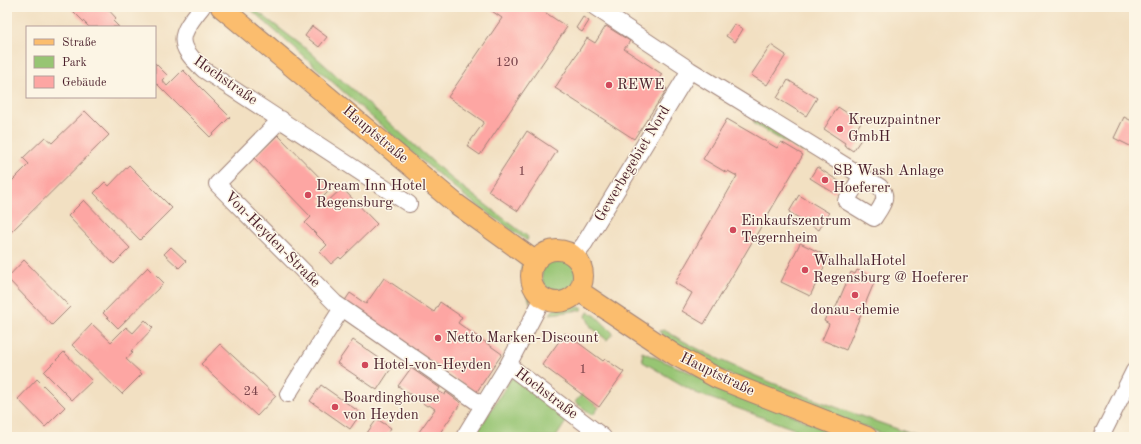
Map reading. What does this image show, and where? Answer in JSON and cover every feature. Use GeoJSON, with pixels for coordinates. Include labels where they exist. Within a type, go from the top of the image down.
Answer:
{"type":"FeatureCollection","features":[{"type":"Feature","properties":{"kind":"main road","name":"Hauptstraße"},"geometry":{"type":"LineString","coordinates":[[221,7],[456,203],[535,261]]}},
{"type":"Feature","properties":{"kind":"main road"},"geometry":{"type":"LineString","coordinates":[[558,249],[567,251],[574,256],[583,269],[582,284],[579,291],[566,300],[558,302],[543,298],[537,292],[531,277],[535,261],[549,250],[558,249]]}},
{"type":"Feature","properties":{"kind":"main road","name":"Hauptstraße"},"geometry":{"type":"LineString","coordinates":[[579,291],[675,355],[717,378],[867,437]]}},
{"type":"Feature","properties":{"kind":"street","name":"Hochstraße"},"geometry":{"type":"LineString","coordinates":[[202,7],[187,26],[183,37],[184,48],[190,57],[204,70],[274,115]]}},
{"type":"Feature","properties":{"kind":"street"},"geometry":{"type":"LineString","coordinates":[[595,7],[690,70],[862,176]]}},
{"type":"Feature","properties":{"kind":"street","name":"Gewerbegebiet Nord"},"geometry":{"type":"LineString","coordinates":[[574,256],[586,240],[690,70]]}},
{"type":"Feature","properties":{"kind":"street"},"geometry":{"type":"LineString","coordinates":[[274,115],[409,204]]}},
{"type":"Feature","properties":{"kind":"street","name":"Von-Heyden-Straße"},"geometry":{"type":"LineString","coordinates":[[274,115],[216,184],[342,308],[483,406]]}},
{"type":"Feature","properties":{"kind":"street"},"geometry":{"type":"LineString","coordinates":[[464,437],[508,365],[543,298]]}},
{"type":"Feature","properties":{"kind":"street"},"geometry":{"type":"LineString","coordinates":[[288,394],[342,308]]}},
{"type":"Feature","properties":{"kind":"street","name":"Hochstraße"},"geometry":{"type":"LineString","coordinates":[[508,365],[603,437]]}},
{"type":"Feature","properties":{"kind":"street"},"geometry":{"type":"LineString","coordinates":[[1101,437],[1128,398],[1134,371]]}},
{"type":"Feature","properties":{"kind":"green space"},"geometry":{"type":"Polygon","coordinates":[[[248,7],[251,7],[258,12],[308,50],[452,179],[528,237],[527,241],[467,198],[409,150],[248,7]]]}},
{"type":"Feature","properties":{"kind":"green space"},"geometry":{"type":"Polygon","coordinates":[[[754,117],[804,147],[802,152],[754,124],[754,117]]]}},
{"type":"Feature","properties":{"kind":"green space"},"geometry":{"type":"Polygon","coordinates":[[[563,257],[573,262],[577,268],[577,282],[573,288],[567,292],[557,293],[547,288],[543,282],[542,272],[547,262],[553,258],[563,257]]]}},
{"type":"Feature","properties":{"kind":"green space"},"geometry":{"type":"Polygon","coordinates":[[[522,264],[529,283],[531,294],[530,303],[521,270],[522,264]]]}},
{"type":"Feature","properties":{"kind":"green space"},"geometry":{"type":"Polygon","coordinates":[[[573,306],[583,308],[581,310],[550,314],[554,309],[573,306]]]}},
{"type":"Feature","properties":{"kind":"green space"},"geometry":{"type":"Polygon","coordinates":[[[588,312],[596,316],[613,333],[607,340],[591,327],[586,316],[588,312]]]}},
{"type":"Feature","properties":{"kind":"green space"},"geometry":{"type":"Polygon","coordinates":[[[664,330],[725,362],[789,390],[920,437],[891,437],[778,395],[720,370],[676,346],[659,331],[664,330]]]}},
{"type":"Feature","properties":{"kind":"green space"},"geometry":{"type":"Polygon","coordinates":[[[642,352],[844,437],[816,437],[696,393],[643,362],[642,352]]]}},
{"type":"Feature","properties":{"kind":"green space"},"geometry":{"type":"Polygon","coordinates":[[[512,377],[569,417],[556,437],[474,437],[512,377]]]}},
{"type":"Feature","properties":{"kind":"green space"},"geometry":{"type":"Polygon","coordinates":[[[582,394],[599,407],[593,415],[575,402],[582,394]]]}},
{"type":"Feature","properties":{"kind":"building"},"geometry":{"type":"Polygon","coordinates":[[[69,7],[106,7],[116,18],[113,21],[118,26],[88,26],[69,7]]]}},
{"type":"Feature","properties":{"kind":"building"},"geometry":{"type":"Polygon","coordinates":[[[486,7],[537,7],[567,27],[480,155],[467,146],[484,122],[448,97],[502,18],[486,7]]]}},
{"type":"Feature","properties":{"kind":"building"},"geometry":{"type":"Polygon","coordinates":[[[583,17],[589,21],[582,32],[576,28],[583,17]]]}},
{"type":"Feature","properties":{"kind":"building"},"geometry":{"type":"Polygon","coordinates":[[[734,24],[743,29],[735,42],[726,36],[734,24]]]}},
{"type":"Feature","properties":{"kind":"building"},"geometry":{"type":"Polygon","coordinates":[[[312,26],[327,37],[319,47],[305,36],[312,26]]]}},
{"type":"Feature","properties":{"kind":"building","name":"REWE"},"geometry":{"type":"Polygon","coordinates":[[[606,26],[630,41],[624,49],[662,74],[657,82],[667,89],[634,139],[555,88],[587,38],[595,43],[606,26]]]}},
{"type":"Feature","properties":{"kind":"building"},"geometry":{"type":"Polygon","coordinates":[[[771,45],[786,55],[767,85],[751,75],[771,45]]]}},
{"type":"Feature","properties":{"kind":"building"},"geometry":{"type":"Polygon","coordinates":[[[156,64],[167,75],[162,80],[167,86],[183,70],[230,117],[210,137],[157,84],[156,85],[156,64]]]}},
{"type":"Feature","properties":{"kind":"building"},"geometry":{"type":"Polygon","coordinates":[[[788,80],[817,98],[806,116],[777,98],[788,80]]]}},
{"type":"Feature","properties":{"kind":"building","name":"Kreuzpaintner GmbH"},"geometry":{"type":"Polygon","coordinates":[[[838,107],[861,122],[856,130],[864,135],[853,151],[844,145],[845,143],[824,129],[838,107]]]}},
{"type":"Feature","properties":{"kind":"building"},"geometry":{"type":"Polygon","coordinates":[[[85,111],[109,135],[7,236],[7,186],[29,164],[23,158],[45,137],[52,143],[85,111]]]}},
{"type":"Feature","properties":{"kind":"building"},"geometry":{"type":"Polygon","coordinates":[[[1124,117],[1134,122],[1134,148],[1114,138],[1124,117]]]}},
{"type":"Feature","properties":{"kind":"building","name":"Einkaufszentrum Tegernheim"},"geometry":{"type":"Polygon","coordinates":[[[727,119],[777,148],[781,142],[803,155],[704,324],[682,311],[692,293],[675,283],[737,176],[728,171],[727,173],[703,159],[727,119]]]}},
{"type":"Feature","properties":{"kind":"building"},"geometry":{"type":"Polygon","coordinates":[[[527,131],[557,151],[518,211],[488,191],[527,131]]]}},
{"type":"Feature","properties":{"kind":"building","name":"Dream Inn Hotel Regensburg"},"geometry":{"type":"Polygon","coordinates":[[[278,135],[331,189],[320,200],[324,205],[342,188],[377,224],[341,259],[339,257],[331,264],[320,252],[327,245],[305,223],[311,217],[254,158],[278,135]]]}},
{"type":"Feature","properties":{"kind":"building"},"geometry":{"type":"Polygon","coordinates":[[[129,165],[172,208],[140,240],[94,193],[105,182],[109,186],[129,165]]]}},
{"type":"Feature","properties":{"kind":"building","name":"SB Wash Anlage Hoeferer"},"geometry":{"type":"Polygon","coordinates":[[[817,167],[840,182],[834,193],[810,178],[817,167]]]}},
{"type":"Feature","properties":{"kind":"building"},"geometry":{"type":"Polygon","coordinates":[[[799,195],[829,213],[819,230],[789,212],[799,195]]]}},
{"type":"Feature","properties":{"kind":"building"},"geometry":{"type":"Polygon","coordinates":[[[84,200],[130,248],[114,264],[68,216],[84,200]]]}},
{"type":"Feature","properties":{"kind":"building","name":"WalhallaHotel Regensburg @ Hoeferer"},"geometry":{"type":"Polygon","coordinates":[[[800,243],[829,257],[810,296],[781,282],[800,243]]]}},
{"type":"Feature","properties":{"kind":"building"},"geometry":{"type":"Polygon","coordinates":[[[171,247],[186,261],[179,268],[164,254],[171,247]]]}},
{"type":"Feature","properties":{"kind":"building"},"geometry":{"type":"Polygon","coordinates":[[[24,260],[70,307],[52,325],[7,278],[24,260]]]}},
{"type":"Feature","properties":{"kind":"building"},"geometry":{"type":"Polygon","coordinates":[[[148,267],[164,283],[118,328],[103,313],[148,267]]]}},
{"type":"Feature","properties":{"kind":"building","name":"donau-chemie"},"geometry":{"type":"Polygon","coordinates":[[[857,270],[876,278],[846,350],[822,340],[829,324],[824,321],[828,312],[833,314],[851,272],[855,274],[857,270]]]}},
{"type":"Feature","properties":{"kind":"building","name":"Netto Marken-Discount"},"geometry":{"type":"Polygon","coordinates":[[[384,278],[434,312],[440,302],[462,317],[458,323],[502,354],[476,393],[344,302],[350,293],[366,304],[384,278]]]}},
{"type":"Feature","properties":{"kind":"building"},"geometry":{"type":"Polygon","coordinates":[[[145,320],[153,328],[131,351],[133,353],[126,359],[142,374],[122,394],[72,345],[92,324],[111,342],[126,327],[133,333],[145,320]]]}},
{"type":"Feature","properties":{"kind":"building"},"geometry":{"type":"Polygon","coordinates":[[[565,333],[603,361],[605,359],[624,372],[599,407],[542,365],[565,333]]]}},
{"type":"Feature","properties":{"kind":"building","name":"Hotel-von-Heyden"},"geometry":{"type":"Polygon","coordinates":[[[353,340],[392,367],[377,390],[337,363],[353,340]]]}},
{"type":"Feature","properties":{"kind":"building"},"geometry":{"type":"Polygon","coordinates":[[[220,344],[276,396],[257,416],[201,364],[220,344]]]}},
{"type":"Feature","properties":{"kind":"building"},"geometry":{"type":"Polygon","coordinates":[[[64,352],[92,381],[72,400],[44,372],[64,352]]]}},
{"type":"Feature","properties":{"kind":"building"},"geometry":{"type":"Polygon","coordinates":[[[411,368],[440,388],[438,391],[445,395],[446,392],[461,403],[437,437],[426,437],[419,432],[435,409],[429,405],[427,406],[398,386],[411,368]]]}},
{"type":"Feature","properties":{"kind":"building"},"geometry":{"type":"Polygon","coordinates":[[[37,379],[65,407],[45,427],[18,399],[37,379]]]}},
{"type":"Feature","properties":{"kind":"building","name":"Boardinghouse von Heyden"},"geometry":{"type":"Polygon","coordinates":[[[321,385],[361,413],[350,429],[310,401],[321,385]]]}},
{"type":"Feature","properties":{"kind":"building"},"geometry":{"type":"Polygon","coordinates":[[[377,419],[391,428],[387,434],[392,437],[364,437],[377,419]]]}},
{"type":"Feature","properties":{"kind":"place","name":"REWE"},"geometry":{"type":"Point","coordinates":[609,85]}},
{"type":"Feature","properties":{"kind":"place","name":"Kreuzpaintner GmbH"},"geometry":{"type":"Point","coordinates":[840,129]}},
{"type":"Feature","properties":{"kind":"place","name":"SB Wash Anlage Hoeferer"},"geometry":{"type":"Point","coordinates":[825,180]}},
{"type":"Feature","properties":{"kind":"place","name":"Dream Inn Hotel Regensburg"},"geometry":{"type":"Point","coordinates":[308,195]}},
{"type":"Feature","properties":{"kind":"place","name":"Einkaufszentrum Tegernheim"},"geometry":{"type":"Point","coordinates":[733,230]}},
{"type":"Feature","properties":{"kind":"place","name":"WalhallaHotel Regensburg @ Hoeferer"},"geometry":{"type":"Point","coordinates":[805,270]}},
{"type":"Feature","properties":{"kind":"place","name":"donau-chemie"},"geometry":{"type":"Point","coordinates":[855,295]}},
{"type":"Feature","properties":{"kind":"place","name":"Netto Marken-Discount"},"geometry":{"type":"Point","coordinates":[438,338]}},
{"type":"Feature","properties":{"kind":"place","name":"Hotel-von-Heyden"},"geometry":{"type":"Point","coordinates":[365,365]}},
{"type":"Feature","properties":{"kind":"place","name":"Boardinghouse von Heyden"},"geometry":{"type":"Point","coordinates":[335,407]}}]}
